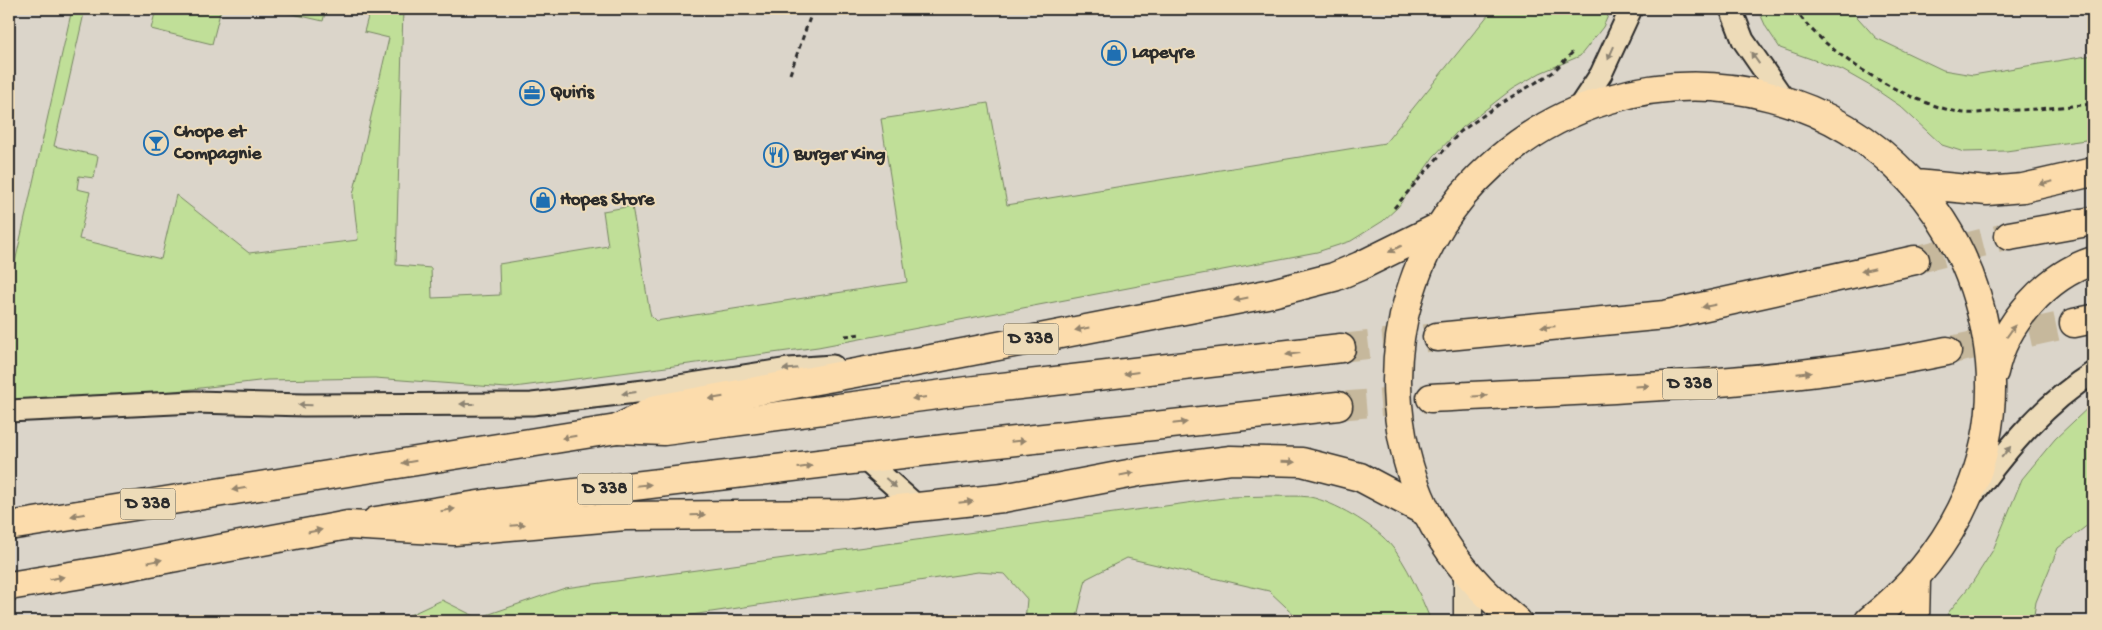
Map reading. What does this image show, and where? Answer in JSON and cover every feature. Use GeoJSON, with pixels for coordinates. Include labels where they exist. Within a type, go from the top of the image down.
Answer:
{"type":"FeatureCollection","features":[{"type":"Feature","properties":{"kind":"main road"},"geometry":{"type":"LineString","coordinates":[[1517,621],[1468,576],[1426,512],[1414,486],[1400,425],[1398,360],[1401,328],[1421,260],[1439,227],[1478,177],[1504,153],[1532,132],[1579,107],[1623,93],[1678,85],[1733,87],[1783,98],[1827,116],[1858,134],[1886,155],[1916,184],[1955,241],[1972,277],[1983,315],[1989,354],[1990,393]]}},
{"type":"Feature","properties":{"kind":"main road"},"geometry":{"type":"LineString","coordinates":[[1916,184],[1987,191],[2023,188],[2093,172]]}},
{"type":"Feature","properties":{"kind":"main road"},"geometry":{"type":"LineString","coordinates":[[2008,236],[2093,221]]}},
{"type":"Feature","properties":{"kind":"main road","name":"D 338"},"geometry":{"type":"LineString","coordinates":[[617,429],[657,409],[926,360],[1272,293],[1334,277],[1439,227]]}},
{"type":"Feature","properties":{"kind":"main road"},"geometry":{"type":"LineString","coordinates":[[1437,337],[1665,314],[1915,260]]}},
{"type":"Feature","properties":{"kind":"main road"},"geometry":{"type":"LineString","coordinates":[[1869,621],[1916,579],[1936,554],[1965,504],[1976,481],[1982,457],[1996,360],[2005,340],[2021,317],[2044,290],[2059,278],[2093,261]]}},
{"type":"Feature","properties":{"kind":"main road","name":"D 338"},"geometry":{"type":"LineString","coordinates":[[9,526],[617,429],[664,431],[967,392],[1341,348]]}},
{"type":"Feature","properties":{"kind":"main road","name":"D 338"},"geometry":{"type":"LineString","coordinates":[[1432,398],[1704,383],[1884,364],[1947,351]]}},
{"type":"Feature","properties":{"kind":"main road","name":"D 338"},"geometry":{"type":"LineString","coordinates":[[9,586],[108,570],[348,525],[491,503],[970,446],[1338,406]]}},
{"type":"Feature","properties":{"kind":"main road","name":"D 338"},"geometry":{"type":"LineString","coordinates":[[348,525],[454,531],[625,516],[852,514],[1003,498],[1144,471],[1231,460],[1302,462],[1360,477],[1426,512]]}},
{"type":"Feature","properties":{"kind":"main road"},"geometry":{"type":"LineString","coordinates":[[1915,621],[1916,579]]}},
{"type":"Feature","properties":{"kind":"street"},"geometry":{"type":"LineString","coordinates":[[1468,576],[1468,621]]}},
{"type":"Feature","properties":{"kind":"lane"},"geometry":{"type":"LineString","coordinates":[[1579,107],[1602,74],[1631,9]]}},
{"type":"Feature","properties":{"kind":"lane"},"geometry":{"type":"LineString","coordinates":[[1730,9],[1743,40],[1783,98]]}},
{"type":"Feature","properties":{"kind":"lane"},"geometry":{"type":"LineString","coordinates":[[9,411],[195,402],[304,405],[532,404],[653,390],[789,369],[926,360]]}},
{"type":"Feature","properties":{"kind":"lane"},"geometry":{"type":"LineString","coordinates":[[1965,504],[2016,441],[2079,382],[2093,373]]}},
{"type":"Feature","properties":{"kind":"lane"},"geometry":{"type":"LineString","coordinates":[[864,459],[918,507]]}},
{"type":"Feature","properties":{"kind":"path"},"geometry":{"type":"LineString","coordinates":[[790,74],[813,9]]}},
{"type":"Feature","properties":{"kind":"path"},"geometry":{"type":"LineString","coordinates":[[1794,9],[1803,22],[1822,40],[1858,67],[1936,108],[1966,113],[2093,104]]}},
{"type":"Feature","properties":{"kind":"path"},"geometry":{"type":"LineString","coordinates":[[1387,214],[1460,132],[1501,103],[1552,73],[1573,52],[1578,44]]}},
{"type":"Feature","properties":{"kind":"path"},"geometry":{"type":"LineString","coordinates":[[841,336],[870,332]]}},
{"type":"Feature","properties":{"kind":"shaded area"},"geometry":{"type":"Polygon","coordinates":[[[9,9],[2093,9],[2093,621],[1916,621],[1916,580],[1869,621],[9,621],[9,9]]]}},
{"type":"Feature","properties":{"kind":"green space"},"geometry":{"type":"Polygon","coordinates":[[[72,9],[85,9],[54,146],[98,156],[94,178],[79,176],[77,189],[90,192],[79,239],[161,259],[176,195],[249,253],[358,240],[353,195],[389,38],[364,32],[370,9],[403,9],[396,265],[431,268],[432,298],[500,295],[499,264],[608,246],[603,211],[632,206],[649,308],[651,316],[656,321],[907,282],[881,119],[988,103],[1007,205],[1385,143],[1493,9],[1611,9],[1603,27],[1580,56],[1540,73],[1512,89],[1458,131],[1434,156],[1398,207],[1383,221],[1351,241],[1317,252],[818,347],[507,388],[375,378],[267,380],[126,397],[9,403],[9,289],[72,9]]]}},
{"type":"Feature","properties":{"kind":"green space"},"geometry":{"type":"Polygon","coordinates":[[[156,9],[221,9],[212,44],[151,29],[156,9]]]}},
{"type":"Feature","properties":{"kind":"green space"},"geometry":{"type":"Polygon","coordinates":[[[271,9],[326,9],[323,21],[271,9]]]}},
{"type":"Feature","properties":{"kind":"green space"},"geometry":{"type":"Polygon","coordinates":[[[1758,9],[1850,9],[1876,38],[1943,70],[1973,75],[2093,55],[2093,139],[2006,151],[1964,152],[1942,145],[1900,106],[1872,87],[1842,70],[1780,48],[1766,27],[1758,9]]]}},
{"type":"Feature","properties":{"kind":"green space"},"geometry":{"type":"Polygon","coordinates":[[[2093,403],[2093,521],[2058,548],[2036,602],[2033,621],[1946,621],[1948,613],[1972,583],[1993,550],[2022,479],[2055,439],[2093,403]]]}},
{"type":"Feature","properties":{"kind":"green space"},"geometry":{"type":"Polygon","coordinates":[[[1305,496],[1320,500],[1341,509],[1373,528],[1389,543],[1402,560],[1431,621],[1301,621],[1269,591],[1127,558],[1086,579],[1076,621],[1025,621],[1027,599],[1005,574],[978,572],[678,617],[676,621],[397,621],[442,600],[478,618],[565,588],[1231,497],[1305,496]]]}},
{"type":"Feature","properties":{"kind":"tunnel"},"geometry":{"type":"LineString","coordinates":[[1915,260],[2009,236]]}},
{"type":"Feature","properties":{"kind":"tunnel"},"geometry":{"type":"LineString","coordinates":[[1947,351],[2074,323]]}},
{"type":"Feature","properties":{"kind":"tunnel"},"geometry":{"type":"LineString","coordinates":[[1341,348],[1437,337]]}},
{"type":"Feature","properties":{"kind":"tunnel"},"geometry":{"type":"LineString","coordinates":[[1338,406],[1431,398]]}},
{"type":"Feature","properties":{"kind":"place","name":"Lapeyre"},"geometry":{"type":"Point","coordinates":[1114,53]}},
{"type":"Feature","properties":{"kind":"place","name":"Quiris"},"geometry":{"type":"Point","coordinates":[532,93]}},
{"type":"Feature","properties":{"kind":"place","name":"Chope et Compagnie"},"geometry":{"type":"Point","coordinates":[156,143]}},
{"type":"Feature","properties":{"kind":"place","name":"Burger King"},"geometry":{"type":"Point","coordinates":[776,155]}},
{"type":"Feature","properties":{"kind":"place","name":"Hopes Store"},"geometry":{"type":"Point","coordinates":[543,200]}}]}
